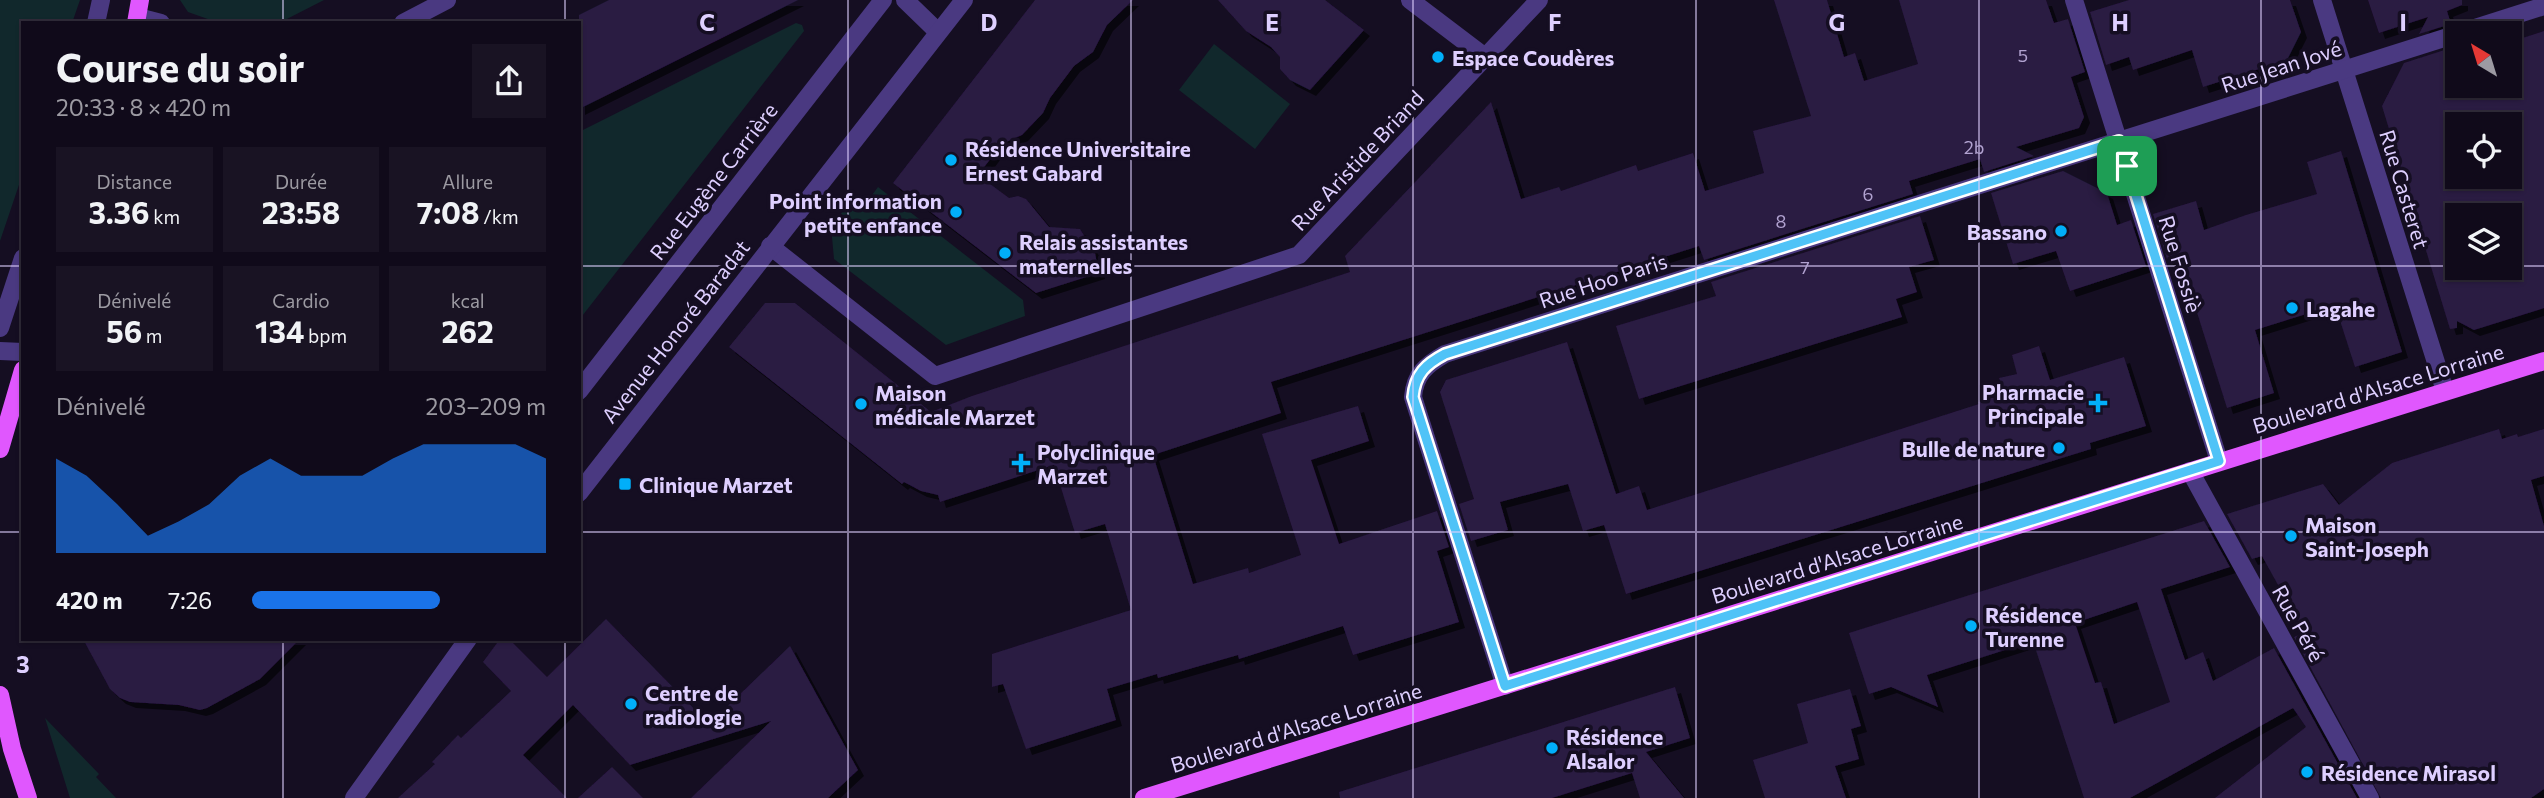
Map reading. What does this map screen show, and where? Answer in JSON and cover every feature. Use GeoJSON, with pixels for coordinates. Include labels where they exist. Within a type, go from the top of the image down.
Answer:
{"type":"FeatureCollection","features":[{"type":"Feature","properties":{"kind":"main road","name":"Boulevard d'Alsace Lorraine"},"geometry":{"type":"LineString","coordinates":[[1144,798],[2544,361]]}},
{"type":"Feature","properties":{"kind":"main road"},"geometry":{"type":"LineString","coordinates":[[0,449],[21,377]]}},
{"type":"Feature","properties":{"kind":"main road"},"geometry":{"type":"LineString","coordinates":[[0,695],[12,749],[28,798]]}},
{"type":"Feature","properties":{"kind":"street"},"geometry":{"type":"LineString","coordinates":[[96,21],[101,0]]}},
{"type":"Feature","properties":{"kind":"street"},"geometry":{"type":"LineString","coordinates":[[407,21],[447,0]]}},
{"type":"Feature","properties":{"kind":"street","name":"Rue Eugène Carrière"},"geometry":{"type":"LineString","coordinates":[[581,388],[883,0]]}},
{"type":"Feature","properties":{"kind":"street"},"geometry":{"type":"LineString","coordinates":[[905,0],[938,32]]}},
{"type":"Feature","properties":{"kind":"street","name":"Avenue Honoré Baradat"},"geometry":{"type":"LineString","coordinates":[[581,490],[769,246],[964,0]]}},
{"type":"Feature","properties":{"kind":"street"},"geometry":{"type":"LineString","coordinates":[[1410,0],[1485,57]]}},
{"type":"Feature","properties":{"kind":"street","name":"Rue Aristide Briand"},"geometry":{"type":"LineString","coordinates":[[769,246],[935,376],[1299,255],[1539,0]]}},
{"type":"Feature","properties":{"kind":"street","name":"Rue Fossiè"},"geometry":{"type":"LineString","coordinates":[[2074,0],[2219,461]]}},
{"type":"Feature","properties":{"kind":"street","name":"Rue Casteret"},"geometry":{"type":"LineString","coordinates":[[2322,0],[2445,391]]}},
{"type":"Feature","properties":{"kind":"street","name":"Rue Jean Jové"},"geometry":{"type":"LineString","coordinates":[[2498,21],[2544,6]]}},
{"type":"Feature","properties":{"kind":"street"},"geometry":{"type":"LineString","coordinates":[[138,13],[156,21]]}},
{"type":"Feature","properties":{"kind":"street","name":"Rue Jean Jové"},"geometry":{"type":"LineString","coordinates":[[2119,141],[2445,38]]}},
{"type":"Feature","properties":{"kind":"street","name":"Rue Hoo Paris"},"geometry":{"type":"LineString","coordinates":[[1505,686],[1413,397],[1414,383],[1430,362],[1445,354],[2119,141]]}},
{"type":"Feature","properties":{"kind":"street"},"geometry":{"type":"LineString","coordinates":[[0,328],[21,264]]}},
{"type":"Feature","properties":{"kind":"street"},"geometry":{"type":"LineString","coordinates":[[0,351],[21,352]]}},
{"type":"Feature","properties":{"kind":"street","name":"Rue Péré"},"geometry":{"type":"LineString","coordinates":[[2190,471],[2370,798]]}},
{"type":"Feature","properties":{"kind":"street"},"geometry":{"type":"LineString","coordinates":[[354,798],[467,641]]}},
{"type":"Feature","properties":{"kind":"green space"},"geometry":{"type":"Polygon","coordinates":[[[0,0],[80,0],[73,21],[21,21],[21,179],[0,241],[0,0]]]}},
{"type":"Feature","properties":{"kind":"green space"},"geometry":{"type":"Polygon","coordinates":[[[180,0],[324,0],[283,21],[213,21],[188,12],[180,0]]]}},
{"type":"Feature","properties":{"kind":"green space"},"geometry":{"type":"Polygon","coordinates":[[[796,23],[802,25],[804,31],[581,317],[581,131],[796,23]]]}},
{"type":"Feature","properties":{"kind":"green space"},"geometry":{"type":"Polygon","coordinates":[[[1214,44],[1290,104],[1255,149],[1179,90],[1214,44]]]}},
{"type":"Feature","properties":{"kind":"green space"},"geometry":{"type":"Polygon","coordinates":[[[878,187],[1023,300],[1025,316],[946,345],[834,259],[831,226],[850,202],[861,210],[878,187]]]}},
{"type":"Feature","properties":{"kind":"green space"},"geometry":{"type":"Polygon","coordinates":[[[45,718],[99,774],[96,777],[116,798],[70,798],[45,718]]]}},
{"type":"Feature","properties":{"kind":"building"},"geometry":{"type":"Polygon","coordinates":[[[609,0],[798,0],[581,108],[579,15],[609,0]]]}},
{"type":"Feature","properties":{"kind":"building","name":"Résidence Universitaire Ernest Gabard"},"geometry":{"type":"Polygon","coordinates":[[[1035,0],[1133,0],[1107,25],[1093,52],[1074,66],[1050,98],[1043,113],[1022,135],[1002,144],[978,175],[1009,198],[1018,196],[1026,199],[1049,227],[1080,229],[1095,253],[1099,273],[1036,293],[893,183],[1035,0]]]}},
{"type":"Feature","properties":{"kind":"building"},"geometry":{"type":"Polygon","coordinates":[[[1218,0],[1325,0],[1364,30],[1310,90],[1290,80],[1280,69],[1280,57],[1271,47],[1246,31],[1218,0]]]}},
{"type":"Feature","properties":{"kind":"building"},"geometry":{"type":"Polygon","coordinates":[[[1774,0],[1827,0],[1844,57],[1855,53],[1864,81],[1918,64],[1899,0],[2046,0],[2054,23],[2068,19],[2085,72],[2071,77],[2084,117],[2079,128],[2016,147],[2034,156],[1984,172],[1980,159],[1909,181],[1913,194],[1704,260],[1699,246],[1271,382],[1281,413],[1153,455],[1193,584],[1248,568],[1249,573],[1301,555],[1262,434],[1358,406],[1369,441],[1311,460],[1339,544],[1437,511],[1449,547],[1437,551],[1459,622],[1353,655],[1343,626],[1239,659],[1238,655],[1158,678],[1157,674],[1107,689],[1116,720],[1026,749],[1003,684],[992,687],[992,654],[1131,610],[1105,524],[1075,533],[1054,465],[940,502],[938,495],[921,491],[904,482],[902,484],[729,347],[765,303],[795,303],[931,412],[972,396],[1350,272],[1345,256],[1491,102],[1521,199],[1559,187],[1561,191],[1636,165],[1638,171],[1693,153],[1705,191],[1764,173],[1753,131],[1811,116],[1774,0]]]}},
{"type":"Feature","properties":{"kind":"building"},"geometry":{"type":"Polygon","coordinates":[[[2129,0],[2290,0],[2301,32],[2287,60],[2203,87],[2192,50],[2133,70],[2129,57],[2106,65],[2090,12],[2129,0]]]}},
{"type":"Feature","properties":{"kind":"building"},"geometry":{"type":"Polygon","coordinates":[[[2368,0],[2462,0],[2462,5],[2447,11],[2450,21],[2445,21],[2445,26],[2419,34],[2428,17],[2379,33],[2368,0]]]}},
{"type":"Feature","properties":{"kind":"building"},"geometry":{"type":"Polygon","coordinates":[[[2544,31],[2544,308],[2474,330],[2457,321],[2457,328],[2450,329],[2382,106],[2404,63],[2445,50],[2445,98],[2522,98],[2522,38],[2544,31]]]}},
{"type":"Feature","properties":{"kind":"building"},"geometry":{"type":"Polygon","coordinates":[[[2341,151],[2402,352],[2355,367],[2335,305],[2255,330],[2274,393],[2227,408],[2179,255],[2167,259],[2153,214],[2196,201],[2204,230],[2317,194],[2307,162],[2341,151]]]}},
{"type":"Feature","properties":{"kind":"building","name":"Bassano"},"geometry":{"type":"Polygon","coordinates":[[[2063,171],[2107,193],[2117,225],[2131,220],[2146,266],[2070,291],[2056,251],[2013,264],[1991,193],[2063,171]]]}},
{"type":"Feature","properties":{"kind":"building"},"geometry":{"type":"Polygon","coordinates":[[[1920,216],[1934,260],[1909,267],[1917,292],[1896,299],[1902,317],[1639,399],[1616,326],[1716,296],[1711,282],[1920,216]]]}},
{"type":"Feature","properties":{"kind":"building"},"geometry":{"type":"Polygon","coordinates":[[[1567,342],[1616,494],[1639,486],[1647,510],[2005,394],[1999,378],[2017,374],[2012,355],[2039,346],[2050,380],[2124,357],[2146,426],[2090,443],[2091,449],[1626,594],[1604,525],[1583,531],[1568,484],[1500,502],[1508,530],[1471,541],[1459,504],[1474,499],[1440,392],[1446,380],[1567,342]]]}},
{"type":"Feature","properties":{"kind":"building"},"geometry":{"type":"Polygon","coordinates":[[[2499,429],[2502,439],[2544,429],[2544,476],[2531,480],[2544,526],[2544,789],[2531,798],[2381,798],[2294,637],[2304,632],[2262,556],[2252,559],[2227,514],[2323,484],[2339,505],[2392,463],[2499,429]]]}},
{"type":"Feature","properties":{"kind":"building"},"geometry":{"type":"Polygon","coordinates":[[[2204,521],[2230,567],[2161,589],[2185,660],[2203,652],[2213,681],[2274,648],[2357,798],[2215,798],[2306,727],[2293,708],[2130,798],[2084,798],[2033,641],[1927,675],[1938,707],[1891,687],[1869,694],[1849,633],[2204,521]],[[2137,602],[2075,623],[2095,683],[2101,682],[2114,724],[2170,702],[2137,602]]]}},
{"type":"Feature","properties":{"kind":"building"},"geometry":{"type":"Polygon","coordinates":[[[606,619],[709,724],[790,646],[858,770],[828,798],[691,798],[771,721],[630,765],[573,705],[523,755],[567,798],[398,798],[435,764],[432,762],[458,735],[461,738],[511,691],[483,662],[499,641],[511,641],[547,677],[606,619]]]}},
{"type":"Feature","properties":{"kind":"building"},"geometry":{"type":"Polygon","coordinates":[[[84,641],[298,641],[260,679],[200,710],[179,705],[130,702],[110,689],[84,641]]]}},
{"type":"Feature","properties":{"kind":"building","name":"Résidence Alsalor"},"geometry":{"type":"Polygon","coordinates":[[[1675,687],[1690,738],[1646,752],[1684,798],[1640,798],[1632,773],[1552,798],[1340,798],[1339,792],[1675,687]]]}},
{"type":"Feature","properties":{"kind":"building"},"geometry":{"type":"Polygon","coordinates":[[[1850,689],[1861,726],[1851,729],[1859,759],[1835,766],[1846,798],[1765,798],[1753,760],[1808,743],[1797,704],[1850,689]]]}},
{"type":"Feature","properties":{"kind":"building"},"geometry":{"type":"Polygon","coordinates":[[[612,767],[643,798],[578,798],[612,767]]]}},
{"type":"Feature","properties":{"kind":"place","name":"Espace Coudères"},"geometry":{"type":"Point","coordinates":[1438,57]}},
{"type":"Feature","properties":{"kind":"place","name":"Résidence Universitaire Ernest Gabard"},"geometry":{"type":"Point","coordinates":[951,160]}},
{"type":"Feature","properties":{"kind":"place","name":"Point information petite enfance"},"geometry":{"type":"Point","coordinates":[956,212]}},
{"type":"Feature","properties":{"kind":"place","name":"Bassano"},"geometry":{"type":"Point","coordinates":[2061,231]}},
{"type":"Feature","properties":{"kind":"place","name":"Relais assistantes maternelles"},"geometry":{"type":"Point","coordinates":[1005,253]}},
{"type":"Feature","properties":{"kind":"place","name":"Lagahe"},"geometry":{"type":"Point","coordinates":[2292,308]}},
{"type":"Feature","properties":{"kind":"place","name":"Pharmacie Principale"},"geometry":{"type":"Point","coordinates":[2098,403]}},
{"type":"Feature","properties":{"kind":"place","name":"Maison médicale Marzet"},"geometry":{"type":"Point","coordinates":[861,404]}},
{"type":"Feature","properties":{"kind":"place","name":"Bulle de nature"},"geometry":{"type":"Point","coordinates":[2059,448]}},
{"type":"Feature","properties":{"kind":"place","name":"Polyclinique Marzet"},"geometry":{"type":"Point","coordinates":[1021,463]}},
{"type":"Feature","properties":{"kind":"place","name":"Clinique Marzet"},"geometry":{"type":"Point","coordinates":[625,484]}},
{"type":"Feature","properties":{"kind":"place","name":"Maison Saint-Joseph"},"geometry":{"type":"Point","coordinates":[2291,536]}},
{"type":"Feature","properties":{"kind":"place","name":"Résidence Turenne"},"geometry":{"type":"Point","coordinates":[1971,626]}},
{"type":"Feature","properties":{"kind":"place","name":"Centre de radiologie"},"geometry":{"type":"Point","coordinates":[631,704]}},
{"type":"Feature","properties":{"kind":"place","name":"Résidence Alsalor"},"geometry":{"type":"Point","coordinates":[1552,748]}},
{"type":"Feature","properties":{"kind":"place","name":"Résidence Mirasol"},"geometry":{"type":"Point","coordinates":[2307,772]}},
{"type":"Feature","properties":{"kind":"route"},"geometry":{"type":"LineString","coordinates":[[2119,141],[2127,166],[2219,461],[1505,686],[1413,397],[1414,383],[1430,362],[1445,354],[2119,141]]}}]}
